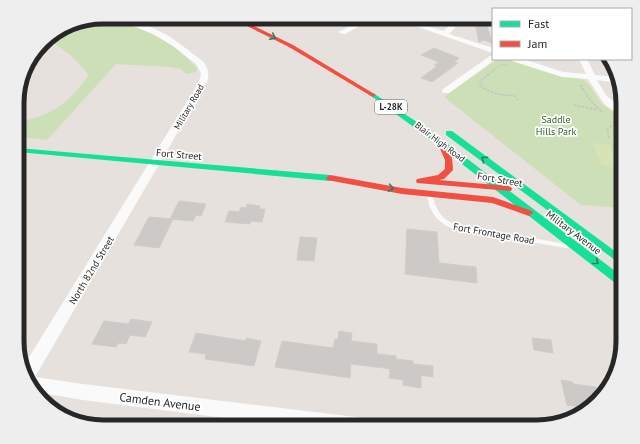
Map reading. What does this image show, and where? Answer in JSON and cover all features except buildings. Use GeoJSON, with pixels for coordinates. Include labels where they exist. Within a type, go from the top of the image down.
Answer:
{"type":"FeatureCollection","features":[{"type":"Feature","properties":{"kind":"main road","name":"Blair High Road"},"geometry":{"type":"LineString","coordinates":[[246,24],[291,46],[347,78],[381,100],[442,144],[531,214]]}},
{"type":"Feature","properties":{"kind":"main road"},"geometry":{"type":"LineString","coordinates":[[265,24],[303,42]]}},
{"type":"Feature","properties":{"kind":"main road","name":"Blair High Road"},"geometry":{"type":"LineString","coordinates":[[441,127],[538,198]]}},
{"type":"Feature","properties":{"kind":"main road"},"geometry":{"type":"LineString","coordinates":[[424,181],[442,177],[449,171],[451,166],[450,161],[442,144]]}},
{"type":"Feature","properties":{"kind":"main road","name":"Fort Street"},"geometry":{"type":"LineString","coordinates":[[24,151],[338,179],[402,190],[496,201],[531,214]]}},
{"type":"Feature","properties":{"kind":"main road","name":"Fort Street"},"geometry":{"type":"LineString","coordinates":[[338,179],[386,179]]}},
{"type":"Feature","properties":{"kind":"main road","name":"Fort Street"},"geometry":{"type":"LineString","coordinates":[[409,180],[498,187],[538,198]]}},
{"type":"Feature","properties":{"kind":"main road","name":"Military Avenue"},"geometry":{"type":"LineString","coordinates":[[538,198],[616,257]]}},
{"type":"Feature","properties":{"kind":"main road","name":"Military Avenue"},"geometry":{"type":"LineString","coordinates":[[531,214],[616,278]]}},
{"type":"Feature","properties":{"kind":"street","name":"Military Road"},"geometry":{"type":"LineString","coordinates":[[135,24],[167,38],[198,61],[204,71],[203,82],[199,90],[156,163]]}},
{"type":"Feature","properties":{"kind":"street"},"geometry":{"type":"LineString","coordinates":[[342,32],[359,24]]}},
{"type":"Feature","properties":{"kind":"street"},"geometry":{"type":"LineString","coordinates":[[416,24],[492,51]]}},
{"type":"Feature","properties":{"kind":"street"},"geometry":{"type":"LineString","coordinates":[[444,34],[451,28],[452,24]]}},
{"type":"Feature","properties":{"kind":"street"},"geometry":{"type":"LineString","coordinates":[[446,91],[492,59]]}},
{"type":"Feature","properties":{"kind":"street"},"geometry":{"type":"LineString","coordinates":[[583,60],[606,102],[616,112]]}},
{"type":"Feature","properties":{"kind":"street"},"geometry":{"type":"LineString","coordinates":[[514,62],[562,74],[612,80]]}},
{"type":"Feature","properties":{"kind":"street","name":"North 82nd Street"},"geometry":{"type":"LineString","coordinates":[[30,371],[156,163]]}},
{"type":"Feature","properties":{"kind":"street","name":"Camden Avenue"},"geometry":{"type":"LineString","coordinates":[[36,383],[83,392],[308,420]]}},
{"type":"Feature","properties":{"kind":"lane","name":"Fort Frontage Road"},"geometry":{"type":"LineString","coordinates":[[429,193],[434,212],[438,218],[453,226],[578,248]]}},
{"type":"Feature","properties":{"kind":"path"},"geometry":{"type":"LineString","coordinates":[[514,62],[500,65],[480,81],[480,83],[482,88],[492,93],[515,96],[518,100]]}},
{"type":"Feature","properties":{"kind":"path"},"geometry":{"type":"LineString","coordinates":[[579,84],[599,110]]}},
{"type":"Feature","properties":{"kind":"path"},"geometry":{"type":"LineString","coordinates":[[574,105],[599,110],[606,114]]}},
{"type":"Feature","properties":{"kind":"path"},"geometry":{"type":"LineString","coordinates":[[609,138],[607,129],[616,122]]}},
{"type":"Feature","properties":{"kind":"green space"},"geometry":{"type":"Polygon","coordinates":[[[103,24],[126,24],[151,33],[171,45],[197,69],[196,72],[186,74],[181,69],[171,67],[116,64],[47,140],[24,138],[24,121],[39,117],[64,103],[75,93],[89,75],[75,59],[52,43],[59,37],[78,28],[103,24]]]}},
{"type":"Feature","properties":{"kind":"green space","name":"Saddle Hills Park"},"geometry":{"type":"Polygon","coordinates":[[[496,60],[512,60],[549,73],[582,79],[588,83],[601,103],[616,113],[616,208],[581,205],[444,97],[496,60]]]}},
{"type":"Feature","properties":{"kind":"green space"},"geometry":{"type":"Polygon","coordinates":[[[592,143],[609,144],[616,159],[616,168],[602,166],[592,143]]]}},
{"type":"Feature","properties":{"kind":"traffic: fast"},"geometry":{"type":"LineString","coordinates":[[373,95],[429,134],[616,278]]}},
{"type":"Feature","properties":{"kind":"traffic: fast"},"geometry":{"type":"LineString","coordinates":[[449,133],[616,257]]}},
{"type":"Feature","properties":{"kind":"traffic: fast"},"geometry":{"type":"LineString","coordinates":[[24,151],[330,178]]}},
{"type":"Feature","properties":{"kind":"traffic: jam"},"geometry":{"type":"LineString","coordinates":[[246,24],[291,46],[373,95]]}},
{"type":"Feature","properties":{"kind":"traffic: jam"},"geometry":{"type":"LineString","coordinates":[[424,181],[441,177],[449,170],[449,160],[442,144]]}},
{"type":"Feature","properties":{"kind":"traffic: jam"},"geometry":{"type":"LineString","coordinates":[[330,178],[402,191],[493,200],[529,213]]}},
{"type":"Feature","properties":{"kind":"traffic: jam"},"geometry":{"type":"LineString","coordinates":[[420,181],[508,189]]}}]}
